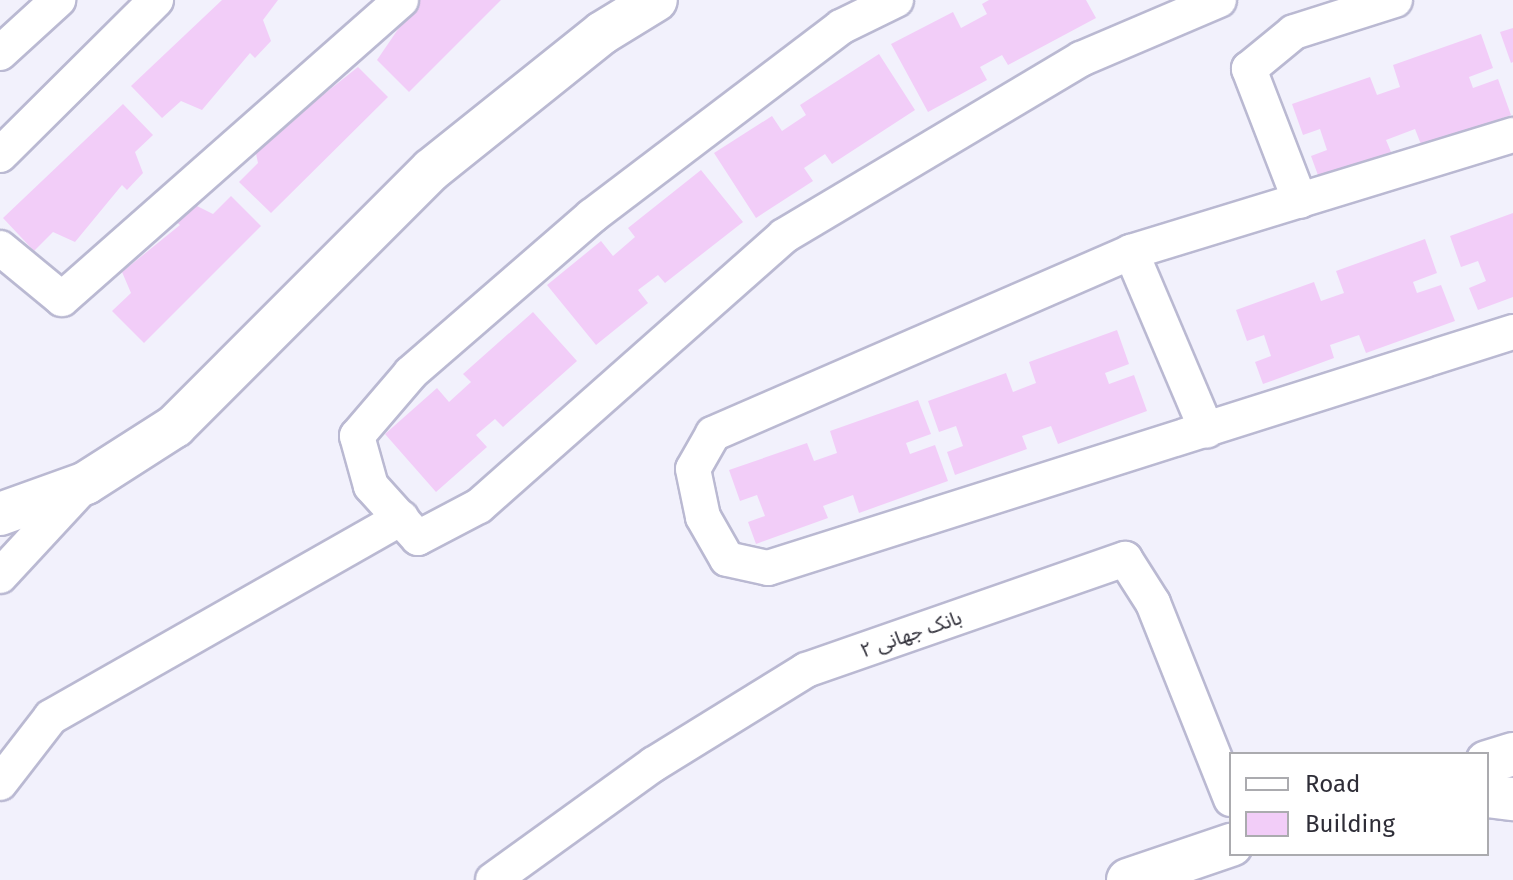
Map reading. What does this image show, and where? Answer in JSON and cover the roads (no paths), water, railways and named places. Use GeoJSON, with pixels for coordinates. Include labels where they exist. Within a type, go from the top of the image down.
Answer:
{"type":"FeatureCollection","features":[{"type":"Feature","properties":{"kind":"street"},"geometry":{"type":"LineString","coordinates":[[0,53],[58,0]]}},
{"type":"Feature","properties":{"kind":"street"},"geometry":{"type":"LineString","coordinates":[[0,155],[156,0]]}},
{"type":"Feature","properties":{"kind":"street"},"geometry":{"type":"LineString","coordinates":[[0,248],[62,299],[401,0]]}},
{"type":"Feature","properties":{"kind":"street"},"geometry":{"type":"LineString","coordinates":[[0,514],[86,483],[175,426],[431,170],[602,33],[656,0]]}},
{"type":"Feature","properties":{"kind":"street"},"geometry":{"type":"LineString","coordinates":[[896,0],[841,27],[592,216],[411,373],[357,436],[371,486],[418,538],[479,506],[784,236],[1081,59],[1219,0]]}},
{"type":"Feature","properties":{"kind":"street"},"geometry":{"type":"LineString","coordinates":[[1300,201],[1249,69],[1294,32],[1395,0]]}},
{"type":"Feature","properties":{"kind":"street"},"geometry":{"type":"LineString","coordinates":[[1513,135],[1131,252],[713,434],[693,469],[703,517],[727,559],[768,568],[1513,332]]}},
{"type":"Feature","properties":{"kind":"street"},"geometry":{"type":"LineString","coordinates":[[1131,252],[1207,431]]}},
{"type":"Feature","properties":{"kind":"street"},"geometry":{"type":"LineString","coordinates":[[0,576],[86,483]]}},
{"type":"Feature","properties":{"kind":"street"},"geometry":{"type":"LineString","coordinates":[[0,783],[51,717],[401,518]]}},
{"type":"Feature","properties":{"kind":"street","name":"بانک جهانی ۲"},"geometry":{"type":"LineString","coordinates":[[493,880],[654,764],[806,670],[1125,559],[1153,603],[1229,794]]}},
{"type":"Feature","properties":{"kind":"street"},"geometry":{"type":"LineString","coordinates":[[1489,761],[1513,754]]}},
{"type":"Feature","properties":{"kind":"street"},"geometry":{"type":"LineString","coordinates":[[1489,796],[1513,799]]}},
{"type":"Feature","properties":{"kind":"street"},"geometry":{"type":"LineString","coordinates":[[1128,880],[1229,846]]}}]}
